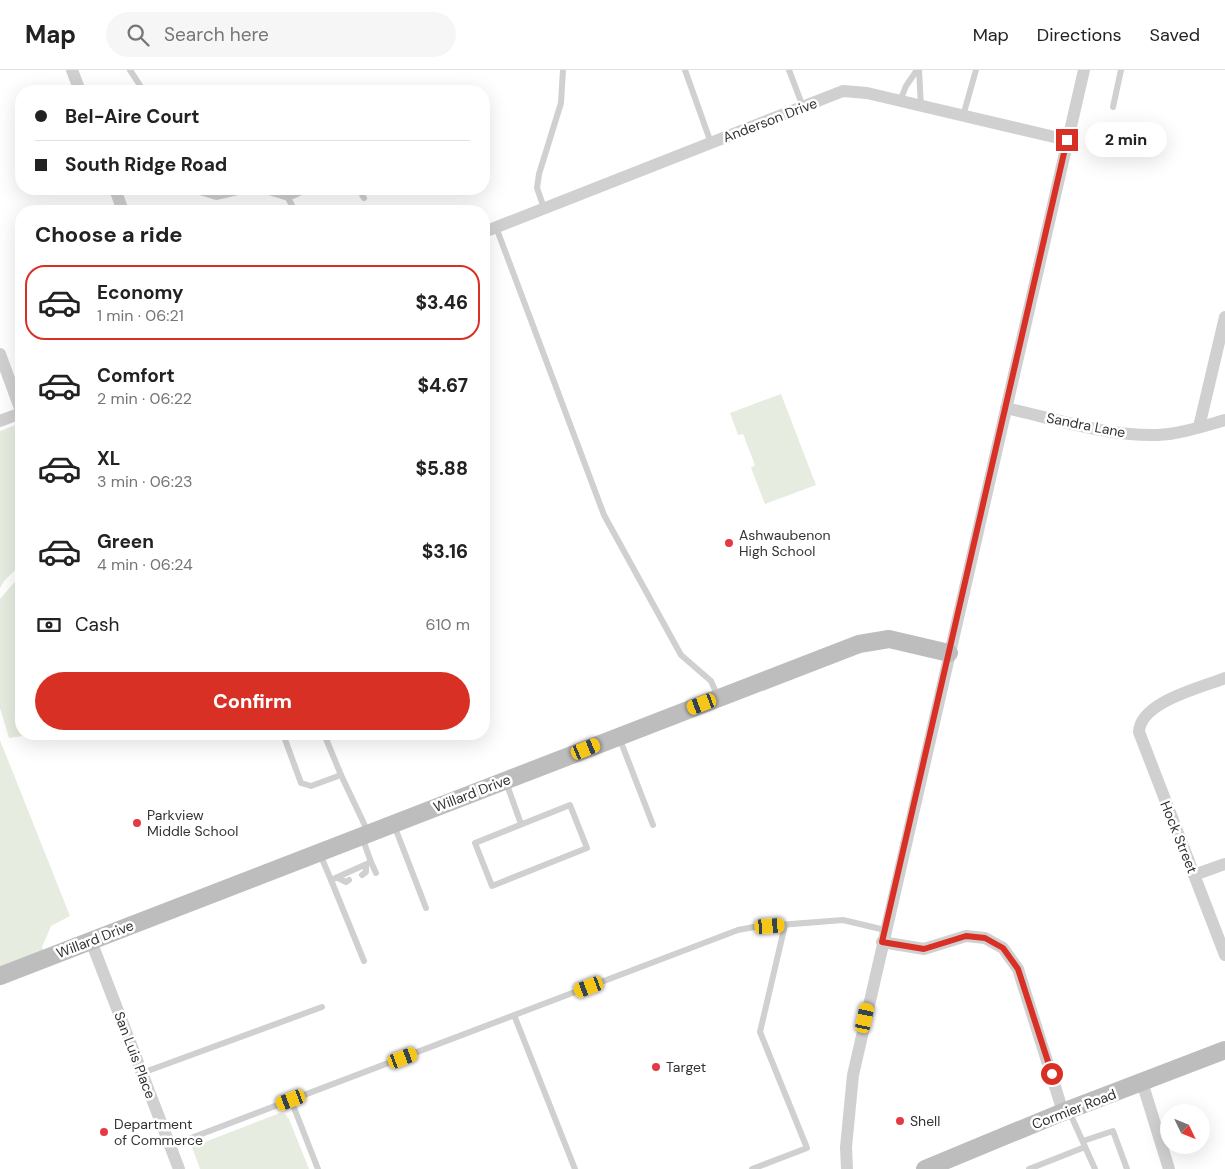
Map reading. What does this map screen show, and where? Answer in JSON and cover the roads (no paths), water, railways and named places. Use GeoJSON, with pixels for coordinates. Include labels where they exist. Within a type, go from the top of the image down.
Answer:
{"type":"FeatureCollection","features":[{"type":"Feature","properties":{"kind":"street"},"geometry":{"type":"LineString","coordinates":[[72,70],[78,85]]}},
{"type":"Feature","properties":{"kind":"street"},"geometry":{"type":"LineString","coordinates":[[847,1169],[846,1147],[852,1075],[1084,70]]}},
{"type":"Feature","properties":{"kind":"street","name":"Anderson Drive"},"geometry":{"type":"LineString","coordinates":[[490,230],[843,91],[867,93],[1067,140]]}},
{"type":"Feature","properties":{"kind":"street"},"geometry":{"type":"LineString","coordinates":[[1199,427],[1225,318]]}},
{"type":"Feature","properties":{"kind":"street"},"geometry":{"type":"LineString","coordinates":[[0,354],[15,395]]}},
{"type":"Feature","properties":{"kind":"street","name":"Sandra Lane"},"geometry":{"type":"LineString","coordinates":[[1006,408],[1112,432],[1158,435],[1225,420]]}},
{"type":"Feature","properties":{"kind":"street"},"geometry":{"type":"LineString","coordinates":[[0,421],[15,415]]}},
{"type":"Feature","properties":{"kind":"street","name":"Willard Drive"},"geometry":{"type":"LineString","coordinates":[[0,976],[858,644],[889,639],[949,653]]}},
{"type":"Feature","properties":{"kind":"street","name":"Hock Street"},"geometry":{"type":"LineString","coordinates":[[1225,678],[1153,707],[1139,725],[1142,742],[1225,955]]}},
{"type":"Feature","properties":{"kind":"street"},"geometry":{"type":"LineString","coordinates":[[1194,875],[1225,864]]}},
{"type":"Feature","properties":{"kind":"street"},"geometry":{"type":"LineString","coordinates":[[883,936],[924,949],[966,936],[985,938],[1003,948],[1018,969],[1066,1112]]}},
{"type":"Feature","properties":{"kind":"street","name":"San Luis Place"},"geometry":{"type":"LineString","coordinates":[[91,941],[179,1169]]}},
{"type":"Feature","properties":{"kind":"street","name":"Cormier Road"},"geometry":{"type":"LineString","coordinates":[[924,1169],[1225,1050]]}},
{"type":"Feature","properties":{"kind":"street"},"geometry":{"type":"LineString","coordinates":[[1142,1082],[1169,1169]]}},
{"type":"Feature","properties":{"kind":"lane"},"geometry":{"type":"LineString","coordinates":[[130,70],[140,85]]}},
{"type":"Feature","properties":{"kind":"lane"},"geometry":{"type":"LineString","coordinates":[[544,208],[537,188],[539,174],[561,103],[563,70]]}},
{"type":"Feature","properties":{"kind":"lane"},"geometry":{"type":"LineString","coordinates":[[685,70],[711,143]]}},
{"type":"Feature","properties":{"kind":"lane"},"geometry":{"type":"LineString","coordinates":[[789,70],[803,107]]}},
{"type":"Feature","properties":{"kind":"lane"},"geometry":{"type":"LineString","coordinates":[[900,101],[906,86],[918,70]]}},
{"type":"Feature","properties":{"kind":"lane"},"geometry":{"type":"LineString","coordinates":[[918,70],[922,106]]}},
{"type":"Feature","properties":{"kind":"lane"},"geometry":{"type":"LineString","coordinates":[[963,116],[976,70]]}},
{"type":"Feature","properties":{"kind":"lane"},"geometry":{"type":"LineString","coordinates":[[1113,107],[1121,70]]}},
{"type":"Feature","properties":{"kind":"lane"},"geometry":{"type":"LineString","coordinates":[[209,195],[216,197],[225,195]]}},
{"type":"Feature","properties":{"kind":"lane"},"geometry":{"type":"LineString","coordinates":[[278,195],[288,198],[295,195]]}},
{"type":"Feature","properties":{"kind":"lane"},"geometry":{"type":"LineString","coordinates":[[288,198],[292,205]]}},
{"type":"Feature","properties":{"kind":"lane"},"geometry":{"type":"LineString","coordinates":[[490,230],[604,515],[681,655],[711,680],[718,698]]}},
{"type":"Feature","properties":{"kind":"lane"},"geometry":{"type":"LineString","coordinates":[[618,736],[653,824]]}},
{"type":"Feature","properties":{"kind":"lane"},"geometry":{"type":"LineString","coordinates":[[286,740],[301,783],[311,786],[341,774]]}},
{"type":"Feature","properties":{"kind":"lane"},"geometry":{"type":"LineString","coordinates":[[327,740],[365,835],[369,864],[366,872],[362,875]]}},
{"type":"Feature","properties":{"kind":"lane"},"geometry":{"type":"LineString","coordinates":[[506,781],[521,824]]}},
{"type":"Feature","properties":{"kind":"lane"},"geometry":{"type":"LineString","coordinates":[[570,805],[587,848],[492,886],[475,843],[521,824],[570,805]]}},
{"type":"Feature","properties":{"kind":"lane"},"geometry":{"type":"LineString","coordinates":[[393,824],[426,908]]}},
{"type":"Feature","properties":{"kind":"lane"},"geometry":{"type":"LineString","coordinates":[[320,852],[334,879],[364,961]]}},
{"type":"Feature","properties":{"kind":"lane"},"geometry":{"type":"LineString","coordinates":[[369,864],[376,873]]}},
{"type":"Feature","properties":{"kind":"lane"},"geometry":{"type":"LineString","coordinates":[[334,879],[369,864]]}},
{"type":"Feature","properties":{"kind":"lane"},"geometry":{"type":"LineString","coordinates":[[334,879],[346,882],[349,880]]}},
{"type":"Feature","properties":{"kind":"lane"},"geometry":{"type":"LineString","coordinates":[[170,1146],[738,930],[785,924],[843,920],[883,936]]}},
{"type":"Feature","properties":{"kind":"lane"},"geometry":{"type":"LineString","coordinates":[[752,1169],[807,1148],[760,1032],[785,924]]}},
{"type":"Feature","properties":{"kind":"lane"},"geometry":{"type":"LineString","coordinates":[[142,1073],[322,1007]]}},
{"type":"Feature","properties":{"kind":"lane"},"geometry":{"type":"LineString","coordinates":[[514,1015],[575,1169]]}},
{"type":"Feature","properties":{"kind":"lane"},"geometry":{"type":"LineString","coordinates":[[291,1100],[318,1169]]}},
{"type":"Feature","properties":{"kind":"lane"},"geometry":{"type":"LineString","coordinates":[[1066,1112],[1084,1144],[1095,1169]]}},
{"type":"Feature","properties":{"kind":"lane"},"geometry":{"type":"LineString","coordinates":[[1030,1169],[1113,1131],[1127,1169]]}},
{"type":"Feature","properties":{"kind":"place","name":"Ashwaubenon High School"},"geometry":{"type":"Point","coordinates":[729,543]}},
{"type":"Feature","properties":{"kind":"place","name":"Parkview Middle School"},"geometry":{"type":"Point","coordinates":[137,823]}},
{"type":"Feature","properties":{"kind":"place","name":"Target"},"geometry":{"type":"Point","coordinates":[656,1067]}},
{"type":"Feature","properties":{"kind":"place","name":"Shell"},"geometry":{"type":"Point","coordinates":[900,1121]}},
{"type":"Feature","properties":{"kind":"place","name":"Department of Commerce"},"geometry":{"type":"Point","coordinates":[104,1132]}}]}
